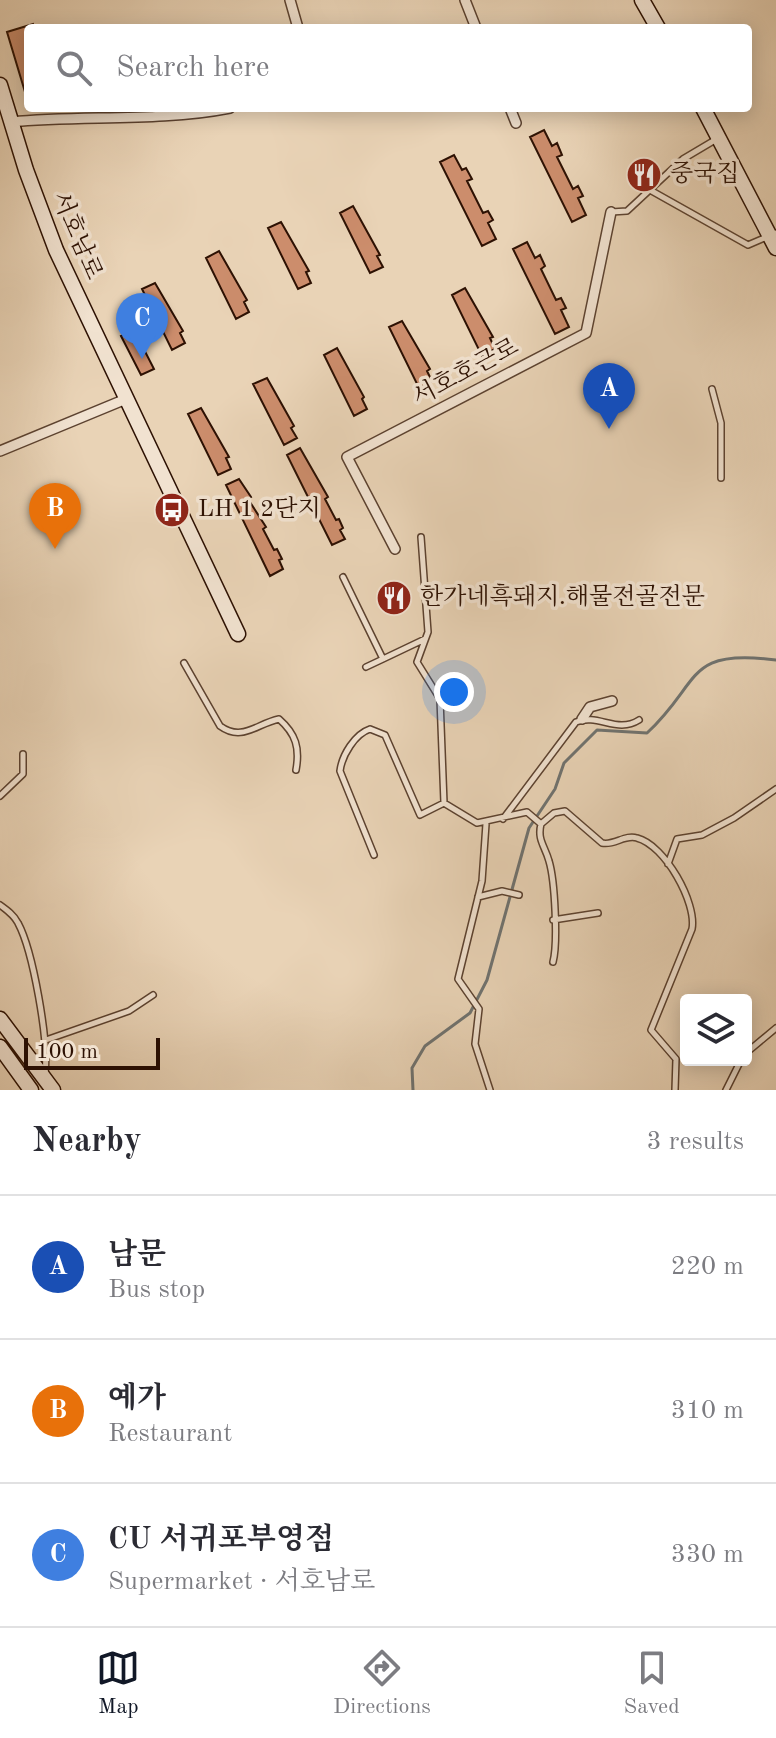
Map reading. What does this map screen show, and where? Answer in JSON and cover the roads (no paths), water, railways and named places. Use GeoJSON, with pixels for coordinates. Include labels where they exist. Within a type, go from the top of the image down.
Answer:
{"type":"FeatureCollection","features":[{"type":"Feature","properties":{"kind":"main road"},"geometry":{"type":"LineString","coordinates":[[642,0],[656,24]]}},
{"type":"Feature","properties":{"kind":"main road","name":"서호남로"},"geometry":{"type":"LineString","coordinates":[[0,85],[56,250],[238,634]]}},
{"type":"Feature","properties":{"kind":"main road"},"geometry":{"type":"LineString","coordinates":[[705,112],[774,238]]}},
{"type":"Feature","properties":{"kind":"main road"},"geometry":{"type":"LineString","coordinates":[[0,1019],[48,1084]]}},
{"type":"Feature","properties":{"kind":"main road"},"geometry":{"type":"LineString","coordinates":[[0,1047],[31,1090]]}},
{"type":"Feature","properties":{"kind":"street"},"geometry":{"type":"LineString","coordinates":[[290,0],[297,24]]}},
{"type":"Feature","properties":{"kind":"street"},"geometry":{"type":"LineString","coordinates":[[465,0],[474,24]]}},
{"type":"Feature","properties":{"kind":"street"},"geometry":{"type":"LineString","coordinates":[[11,122],[67,116],[187,116],[208,112]]}},
{"type":"Feature","properties":{"kind":"street"},"geometry":{"type":"LineString","coordinates":[[512,112],[516,123]]}},
{"type":"Feature","properties":{"kind":"street","name":"서호호근로"},"geometry":{"type":"LineString","coordinates":[[395,549],[347,457],[586,333],[611,212]]}},
{"type":"Feature","properties":{"kind":"street"},"geometry":{"type":"LineString","coordinates":[[0,451],[126,399]]}},
{"type":"Feature","properties":{"kind":"street"},"geometry":{"type":"LineString","coordinates":[[582,719],[590,707],[612,701]]}},
{"type":"Feature","properties":{"kind":"lane"},"geometry":{"type":"LineString","coordinates":[[611,212],[627,211],[683,159],[720,138]]}},
{"type":"Feature","properties":{"kind":"lane"},"geometry":{"type":"LineString","coordinates":[[650,190],[748,245],[774,238]]}},
{"type":"Feature","properties":{"kind":"lane"},"geometry":{"type":"LineString","coordinates":[[712,389],[721,423],[721,478]]}},
{"type":"Feature","properties":{"kind":"lane"},"geometry":{"type":"LineString","coordinates":[[421,537],[428,623],[417,662],[440,699],[444,803]]}},
{"type":"Feature","properties":{"kind":"lane"},"geometry":{"type":"LineString","coordinates":[[343,577],[383,659]]}},
{"type":"Feature","properties":{"kind":"lane"},"geometry":{"type":"LineString","coordinates":[[366,667],[425,639]]}},
{"type":"Feature","properties":{"kind":"lane"},"geometry":{"type":"LineString","coordinates":[[184,663],[220,726],[229,733],[244,734],[279,719],[290,729],[297,743],[296,770]]}},
{"type":"Feature","properties":{"kind":"lane"},"geometry":{"type":"LineString","coordinates":[[502,819],[576,722],[582,719],[624,727],[639,720]]}},
{"type":"Feature","properties":{"kind":"lane"},"geometry":{"type":"LineString","coordinates":[[374,855],[340,771],[342,759],[360,734],[370,729],[385,735],[420,815],[444,803]]}},
{"type":"Feature","properties":{"kind":"lane"},"geometry":{"type":"LineString","coordinates":[[0,796],[23,774],[23,754]]}},
{"type":"Feature","properties":{"kind":"lane"},"geometry":{"type":"LineString","coordinates":[[668,864],[677,839],[702,835],[776,789]]}},
{"type":"Feature","properties":{"kind":"lane"},"geometry":{"type":"LineString","coordinates":[[444,803],[468,820],[486,824],[527,812],[540,824]]}},
{"type":"Feature","properties":{"kind":"lane"},"geometry":{"type":"LineString","coordinates":[[553,962],[556,951],[553,920],[555,897],[550,863],[538,834],[540,824],[554,813],[565,811],[602,843],[636,837],[668,864],[685,892],[694,918],[651,1030],[676,1059],[675,1090]]}},
{"type":"Feature","properties":{"kind":"lane"},"geometry":{"type":"LineString","coordinates":[[486,824],[487,851],[470,942],[459,967],[458,979],[479,1009],[475,1044],[490,1090]]}},
{"type":"Feature","properties":{"kind":"lane"},"geometry":{"type":"LineString","coordinates":[[477,897],[492,891],[516,894]]}},
{"type":"Feature","properties":{"kind":"lane"},"geometry":{"type":"LineString","coordinates":[[0,905],[13,916],[24,937],[46,1040],[48,1084]]}},
{"type":"Feature","properties":{"kind":"lane"},"geometry":{"type":"LineString","coordinates":[[553,920],[598,913]]}},
{"type":"Feature","properties":{"kind":"lane"},"geometry":{"type":"LineString","coordinates":[[46,1040],[129,1011],[153,995]]}},
{"type":"Feature","properties":{"kind":"lane"},"geometry":{"type":"LineString","coordinates":[[752,1048],[776,1028]]}},
{"type":"Feature","properties":{"kind":"lane"},"geometry":{"type":"LineString","coordinates":[[726,1090],[738,1066]]}},
{"type":"Feature","properties":{"kind":"waterway"},"geometry":{"type":"LineString","coordinates":[[413,1090],[412,1068],[425,1046],[470,1013],[487,980],[529,828],[555,789],[564,763],[597,730],[647,733],[709,664],[725,659],[776,660]]}},
{"type":"Feature","properties":{"kind":"place","name":"중국집"},"geometry":{"type":"Point","coordinates":[644,175]}},
{"type":"Feature","properties":{"kind":"place","name":"CU 서귀포부영점"},"geometry":{"type":"Point","coordinates":[142,359]}},
{"type":"Feature","properties":{"kind":"place","name":"남문"},"geometry":{"type":"Point","coordinates":[609,429]}},
{"type":"Feature","properties":{"kind":"place","name":"LH 1 2단지"},"geometry":{"type":"Point","coordinates":[172,510]}},
{"type":"Feature","properties":{"kind":"place","name":"예가"},"geometry":{"type":"Point","coordinates":[55,549]}},
{"type":"Feature","properties":{"kind":"place","name":"한가네흑돼지.해물전골전문"},"geometry":{"type":"Point","coordinates":[394,598]}}]}
